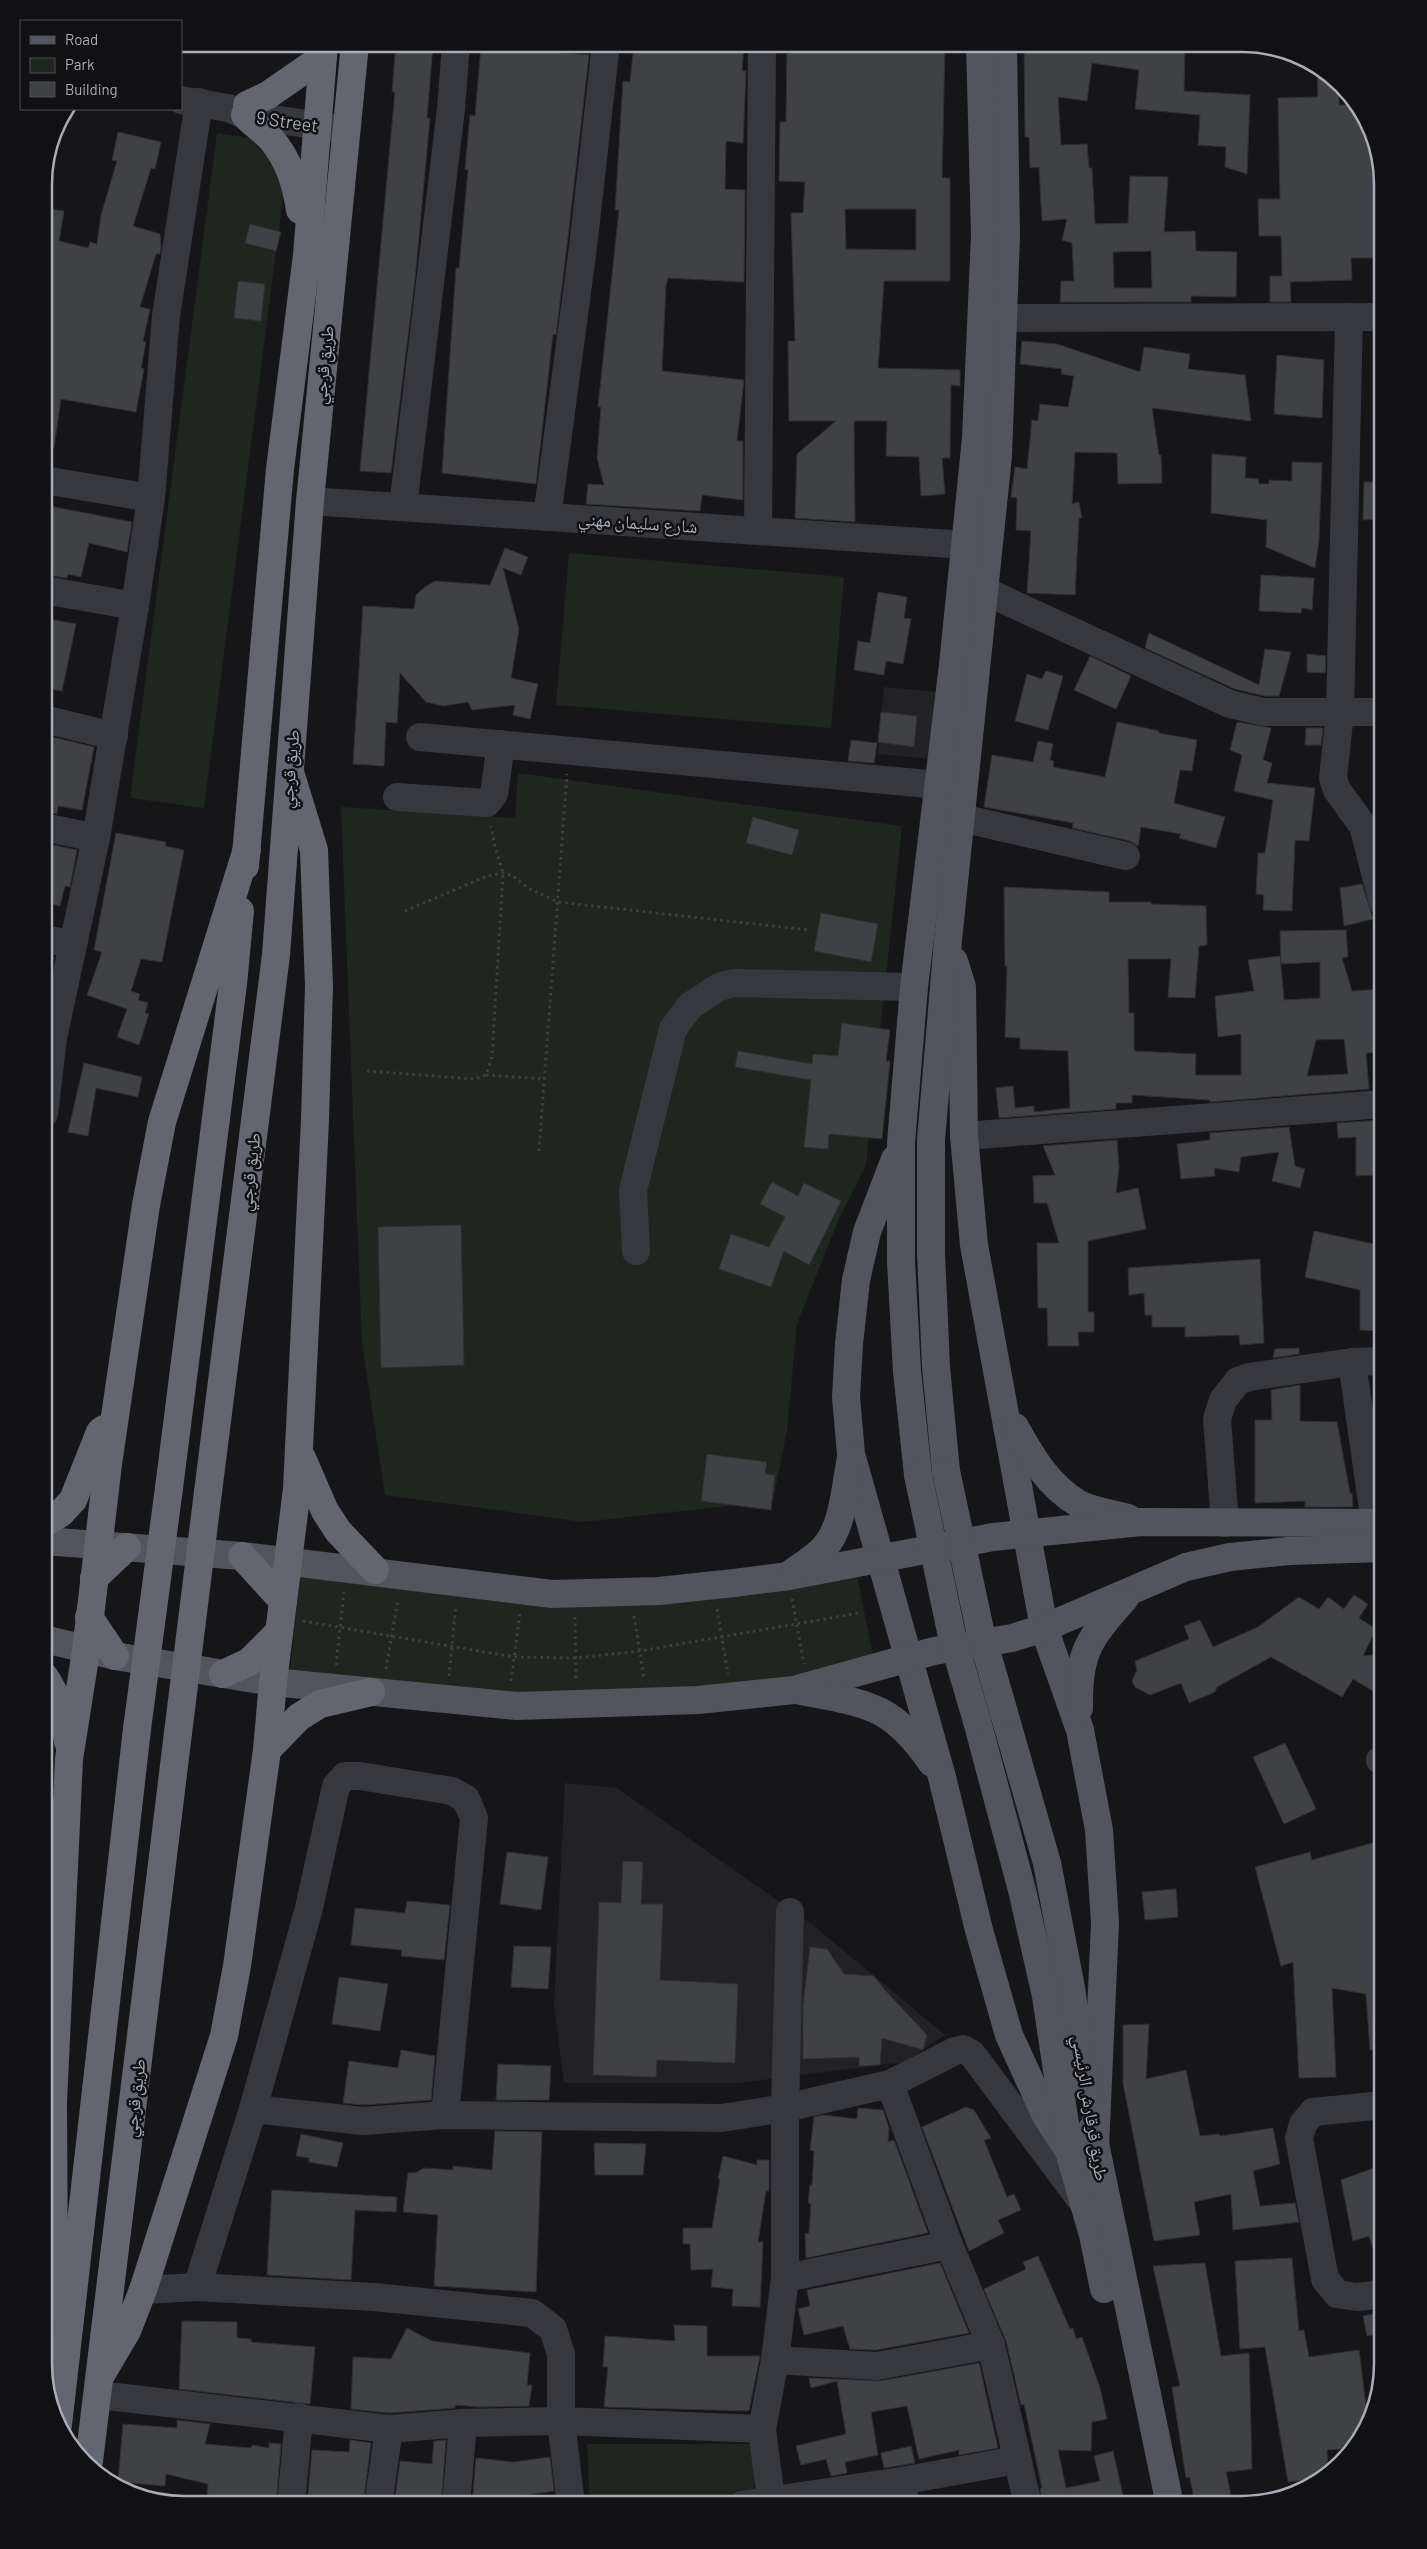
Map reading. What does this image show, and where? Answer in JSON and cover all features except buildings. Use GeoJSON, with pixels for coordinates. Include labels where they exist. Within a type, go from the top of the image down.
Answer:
{"type":"FeatureCollection","features":[{"type":"Feature","properties":{"kind":"highway"},"geometry":{"type":"LineString","coordinates":[[307,255],[293,174],[284,157],[270,138],[240,110],[268,95],[321,53]]}},
{"type":"Feature","properties":{"kind":"highway","name":"طريق قرجي"},"geometry":{"type":"LineString","coordinates":[[66,2355],[137,1729],[233,984],[247,849],[281,460],[307,255],[324,53]]}},
{"type":"Feature","properties":{"kind":"highway","name":"طريق قرجي"},"geometry":{"type":"LineString","coordinates":[[90,2456],[268,1020],[290,772],[310,501],[354,53]]}},
{"type":"Feature","properties":{"kind":"highway"},"geometry":{"type":"LineString","coordinates":[[100,2385],[127,2331],[143,2290],[224,2036],[237,1966],[267,1750],[273,1682],[300,1454],[319,986],[314,850],[290,772]]}},
{"type":"Feature","properties":{"kind":"highway"},"geometry":{"type":"LineString","coordinates":[[60,2407],[66,2355],[54,2288],[53,2102],[70,1759],[86,1651],[97,1546],[146,1205],[162,1122],[247,849]]}},
{"type":"Feature","properties":{"kind":"highway"},"geometry":{"type":"LineString","coordinates":[[52,1519],[61,1513],[73,1500],[100,1432],[115,1420]]}},
{"type":"Feature","properties":{"kind":"highway"},"geometry":{"type":"LineString","coordinates":[[300,1454],[326,1511],[338,1531],[375,1570]]}},
{"type":"Feature","properties":{"kind":"highway"},"geometry":{"type":"LineString","coordinates":[[94,1578],[127,1547]]}},
{"type":"Feature","properties":{"kind":"highway"},"geometry":{"type":"LineString","coordinates":[[242,1556],[281,1617]]}},
{"type":"Feature","properties":{"kind":"highway"},"geometry":{"type":"LineString","coordinates":[[89,1617],[115,1656]]}},
{"type":"Feature","properties":{"kind":"highway"},"geometry":{"type":"LineString","coordinates":[[224,1674],[249,1662],[281,1617]]}},
{"type":"Feature","properties":{"kind":"highway"},"geometry":{"type":"LineString","coordinates":[[52,1690],[66,1726],[70,1759]]}},
{"type":"Feature","properties":{"kind":"highway"},"geometry":{"type":"LineString","coordinates":[[267,1750],[299,1717],[320,1704],[371,1692]]}},
{"type":"Feature","properties":{"kind":"main road"},"geometry":{"type":"LineString","coordinates":[[980,53],[985,235],[994,318]]}},
{"type":"Feature","properties":{"kind":"main road"},"geometry":{"type":"LineString","coordinates":[[1004,53],[1006,236],[976,438],[966,545],[914,987],[901,1144],[867,1232],[856,1280],[848,1344],[846,1398],[851,1454],[942,1777],[978,1930],[1009,2035],[1046,2116],[1082,2149]]}},
{"type":"Feature","properties":{"kind":"main road","name":"طريق قرقارش الرئيسي"},"geometry":{"type":"LineString","coordinates":[[994,318],[998,456],[948,940],[931,1140],[931,1233],[936,1367],[946,1471],[980,1630],[1047,1863],[1071,1988],[1084,2205],[1148,2496]]}},
{"type":"Feature","properties":{"kind":"main road"},"geometry":{"type":"LineString","coordinates":[[948,940],[962,987],[964,1136],[974,1245],[1044,1628],[1080,1730]]}},
{"type":"Feature","properties":{"kind":"main road","name":"طريق قرقارش الرئيسي"},"geometry":{"type":"LineString","coordinates":[[901,1144],[902,1262],[906,1371],[918,1475],[952,1636],[977,1721],[1022,1890],[1082,2149],[1168,2496]]}},
{"type":"Feature","properties":{"kind":"main road"},"geometry":{"type":"LineString","coordinates":[[1004,1409],[1032,1458],[1054,1486],[1081,1504],[1141,1522]]}},
{"type":"Feature","properties":{"kind":"main road"},"geometry":{"type":"LineString","coordinates":[[790,1586],[824,1548],[832,1536],[838,1521],[851,1454]]}},
{"type":"Feature","properties":{"kind":"main road"},"geometry":{"type":"LineString","coordinates":[[52,1542],[242,1556],[375,1570],[552,1594],[790,1586],[879,1557],[993,1537],[1141,1522],[1225,1523],[1374,1531]]}},
{"type":"Feature","properties":{"kind":"main road"},"geometry":{"type":"LineString","coordinates":[[52,1641],[86,1651],[273,1682],[517,1706],[698,1700],[800,1682],[908,1659],[934,1651],[1012,1638],[1044,1628],[1186,1567],[1230,1556],[1289,1551],[1374,1533]]}},
{"type":"Feature","properties":{"kind":"main road"},"geometry":{"type":"LineString","coordinates":[[993,1537],[1008,1545],[1033,1565]]}},
{"type":"Feature","properties":{"kind":"main road"},"geometry":{"type":"LineString","coordinates":[[906,1553],[893,1585],[895,1609],[934,1651]]}},
{"type":"Feature","properties":{"kind":"main road"},"geometry":{"type":"LineString","coordinates":[[1012,1638],[1026,1623],[1039,1593]]}},
{"type":"Feature","properties":{"kind":"main road"},"geometry":{"type":"LineString","coordinates":[[1082,2149],[1105,1923],[1099,1830],[1080,1730],[1078,1677],[1085,1650],[1096,1630],[1129,1593]]}},
{"type":"Feature","properties":{"kind":"main road"},"geometry":{"type":"LineString","coordinates":[[800,1682],[882,1711],[898,1722],[917,1742],[942,1777]]}},
{"type":"Feature","properties":{"kind":"street"},"geometry":{"type":"LineString","coordinates":[[403,507],[451,109],[455,53]]}},
{"type":"Feature","properties":{"kind":"street"},"geometry":{"type":"LineString","coordinates":[[547,517],[583,247],[605,53]]}},
{"type":"Feature","properties":{"kind":"street"},"geometry":{"type":"LineString","coordinates":[[758,531],[762,53]]}},
{"type":"Feature","properties":{"kind":"street","name":"9 Street"},"geometry":{"type":"LineString","coordinates":[[190,101],[240,110],[348,122]]}},
{"type":"Feature","properties":{"kind":"street"},"geometry":{"type":"LineString","coordinates":[[53,1022],[96,838],[152,498],[166,316],[190,101]]}},
{"type":"Feature","properties":{"kind":"street"},"geometry":{"type":"LineString","coordinates":[[1349,317],[1340,713],[1333,778],[1337,790],[1363,826],[1374,868]]}},
{"type":"Feature","properties":{"kind":"street"},"geometry":{"type":"LineString","coordinates":[[994,318],[1374,317]]}},
{"type":"Feature","properties":{"kind":"street"},"geometry":{"type":"LineString","coordinates":[[53,481],[152,498]]}},
{"type":"Feature","properties":{"kind":"street","name":"شارع سليمان مهني"},"geometry":{"type":"LineString","coordinates":[[310,501],[966,545]]}},
{"type":"Feature","properties":{"kind":"street"},"geometry":{"type":"LineString","coordinates":[[985,591],[1230,704],[1263,712],[1374,712]]}},
{"type":"Feature","properties":{"kind":"street"},"geometry":{"type":"LineString","coordinates":[[53,592],[135,606]]}},
{"type":"Feature","properties":{"kind":"street"},"geometry":{"type":"LineString","coordinates":[[53,721],[114,736]]}},
{"type":"Feature","properties":{"kind":"street"},"geometry":{"type":"LineString","coordinates":[[420,737],[938,785]]}},
{"type":"Feature","properties":{"kind":"street"},"geometry":{"type":"LineString","coordinates":[[397,797],[488,803],[494,794],[501,744]]}},
{"type":"Feature","properties":{"kind":"street"},"geometry":{"type":"LineString","coordinates":[[961,818],[1126,856]]}},
{"type":"Feature","properties":{"kind":"street"},"geometry":{"type":"LineString","coordinates":[[53,829],[96,838]]}},
{"type":"Feature","properties":{"kind":"street"},"geometry":{"type":"LineString","coordinates":[[53,941],[72,944]]}},
{"type":"Feature","properties":{"kind":"street"},"geometry":{"type":"LineString","coordinates":[[636,1252],[633,1190],[673,1029],[690,1006],[720,986],[734,983],[914,987]]}},
{"type":"Feature","properties":{"kind":"street"},"geometry":{"type":"LineString","coordinates":[[964,1136],[1374,1105]]}},
{"type":"Feature","properties":{"kind":"street"},"geometry":{"type":"LineString","coordinates":[[1225,1523],[1217,1419],[1224,1400],[1238,1381],[1249,1377],[1352,1362],[1374,1361]]}},
{"type":"Feature","properties":{"kind":"street"},"geometry":{"type":"LineString","coordinates":[[1352,1362],[1374,1490]]}},
{"type":"Feature","properties":{"kind":"street"},"geometry":{"type":"LineString","coordinates":[[197,2287],[253,2109],[309,1908],[336,1786],[345,1776],[360,1776],[452,1791],[466,1799],[474,1818],[445,2115]]}},
{"type":"Feature","properties":{"kind":"street"},"geometry":{"type":"LineString","coordinates":[[786,2496],[762,2429],[776,2360],[785,2278],[785,2108],[790,1912]]}},
{"type":"Feature","properties":{"kind":"street"},"geometry":{"type":"LineString","coordinates":[[253,2109],[363,2121],[445,2115],[722,2118],[785,2108],[890,2084],[955,2051],[963,2049],[972,2054],[1084,2205]]}},
{"type":"Feature","properties":{"kind":"street"},"geometry":{"type":"LineString","coordinates":[[890,2084],[949,2245],[991,2345],[1026,2496]]}},
{"type":"Feature","properties":{"kind":"street"},"geometry":{"type":"LineString","coordinates":[[1374,2106],[1312,2112],[1303,2124],[1299,2138],[1325,2279],[1337,2294],[1357,2297],[1374,2295]]}},
{"type":"Feature","properties":{"kind":"street"},"geometry":{"type":"LineString","coordinates":[[785,2278],[949,2245]]}},
{"type":"Feature","properties":{"kind":"street"},"geometry":{"type":"LineString","coordinates":[[143,2290],[197,2287],[374,2297],[532,2313],[554,2329],[561,2354],[561,2421],[569,2496]]}},
{"type":"Feature","properties":{"kind":"street"},"geometry":{"type":"LineString","coordinates":[[776,2360],[877,2366],[991,2345]]}},
{"type":"Feature","properties":{"kind":"street"},"geometry":{"type":"LineString","coordinates":[[100,2385],[299,2417],[389,2429],[463,2424],[561,2421],[762,2429]]}},
{"type":"Feature","properties":{"kind":"street"},"geometry":{"type":"LineString","coordinates":[[292,2496],[299,2417]]}},
{"type":"Feature","properties":{"kind":"street"},"geometry":{"type":"LineString","coordinates":[[457,2496],[463,2424]]}},
{"type":"Feature","properties":{"kind":"street"},"geometry":{"type":"LineString","coordinates":[[379,2496],[389,2429]]}},
{"type":"Feature","properties":{"kind":"street"},"geometry":{"type":"LineString","coordinates":[[860,2496],[904,2493],[1017,2460]]}},
{"type":"Feature","properties":{"kind":"path"},"geometry":{"type":"LineString","coordinates":[[539,1151],[569,751]]}},
{"type":"Feature","properties":{"kind":"path"},"geometry":{"type":"LineString","coordinates":[[486,1075],[492,1057],[504,873],[495,847],[488,803]]}},
{"type":"Feature","properties":{"kind":"path"},"geometry":{"type":"LineString","coordinates":[[405,911],[486,876],[504,873],[558,902],[808,930]]}},
{"type":"Feature","properties":{"kind":"path"},"geometry":{"type":"LineString","coordinates":[[367,1071],[475,1079],[486,1075],[544,1079]]}},
{"type":"Feature","properties":{"kind":"path"},"geometry":{"type":"LineString","coordinates":[[335,1673],[345,1585]]}},
{"type":"Feature","properties":{"kind":"path"},"geometry":{"type":"LineString","coordinates":[[790,1586],[797,1624],[800,1682]]}},
{"type":"Feature","properties":{"kind":"path"},"geometry":{"type":"LineString","coordinates":[[386,1670],[399,1591]]}},
{"type":"Feature","properties":{"kind":"path"},"geometry":{"type":"LineString","coordinates":[[448,1677],[457,1597]]}},
{"type":"Feature","properties":{"kind":"path"},"geometry":{"type":"LineString","coordinates":[[857,1604],[860,1622]]}},
{"type":"Feature","properties":{"kind":"path"},"geometry":{"type":"LineString","coordinates":[[717,1606],[729,1676]]}},
{"type":"Feature","properties":{"kind":"path"},"geometry":{"type":"LineString","coordinates":[[510,1685],[520,1611]]}},
{"type":"Feature","properties":{"kind":"path"},"geometry":{"type":"LineString","coordinates":[[281,1617],[392,1635],[452,1648],[514,1657],[576,1658],[640,1651],[859,1613]]}},
{"type":"Feature","properties":{"kind":"path"},"geometry":{"type":"LineString","coordinates":[[634,1614],[645,1683]]}},
{"type":"Feature","properties":{"kind":"path"},"geometry":{"type":"LineString","coordinates":[[575,1615],[576,1687]]}},
{"type":"Feature","properties":{"kind":"shaded area"},"geometry":{"type":"Polygon","coordinates":[[[884,687],[938,692],[931,759],[878,754],[884,687]]]}},
{"type":"Feature","properties":{"kind":"shaded area"},"geometry":{"type":"Polygon","coordinates":[[[565,1783],[617,1788],[814,1926],[945,2035],[904,2062],[739,2083],[564,2083],[554,2004],[565,1783]]]}},
{"type":"Feature","properties":{"kind":"green space"},"geometry":{"type":"Polygon","coordinates":[[[217,133],[249,138],[280,170],[283,198],[204,808],[130,798],[217,133]]]}},
{"type":"Feature","properties":{"kind":"green space"},"geometry":{"type":"Polygon","coordinates":[[[569,553],[844,577],[831,728],[556,705],[569,553]]]}},
{"type":"Feature","properties":{"kind":"green space"},"geometry":{"type":"Polygon","coordinates":[[[518,773],[902,826],[866,1165],[838,1221],[797,1324],[787,1430],[773,1501],[583,1522],[385,1495],[362,1344],[341,807],[515,818],[518,773]]]}},
{"type":"Feature","properties":{"kind":"green space"},"geometry":{"type":"Polygon","coordinates":[[[856,1571],[874,1661],[785,1682],[576,1700],[290,1671],[300,1577],[574,1603],[856,1571]]]}},
{"type":"Feature","properties":{"kind":"green space"},"geometry":{"type":"Polygon","coordinates":[[[587,2444],[753,2444],[754,2496],[590,2496],[587,2444]]]}}]}
